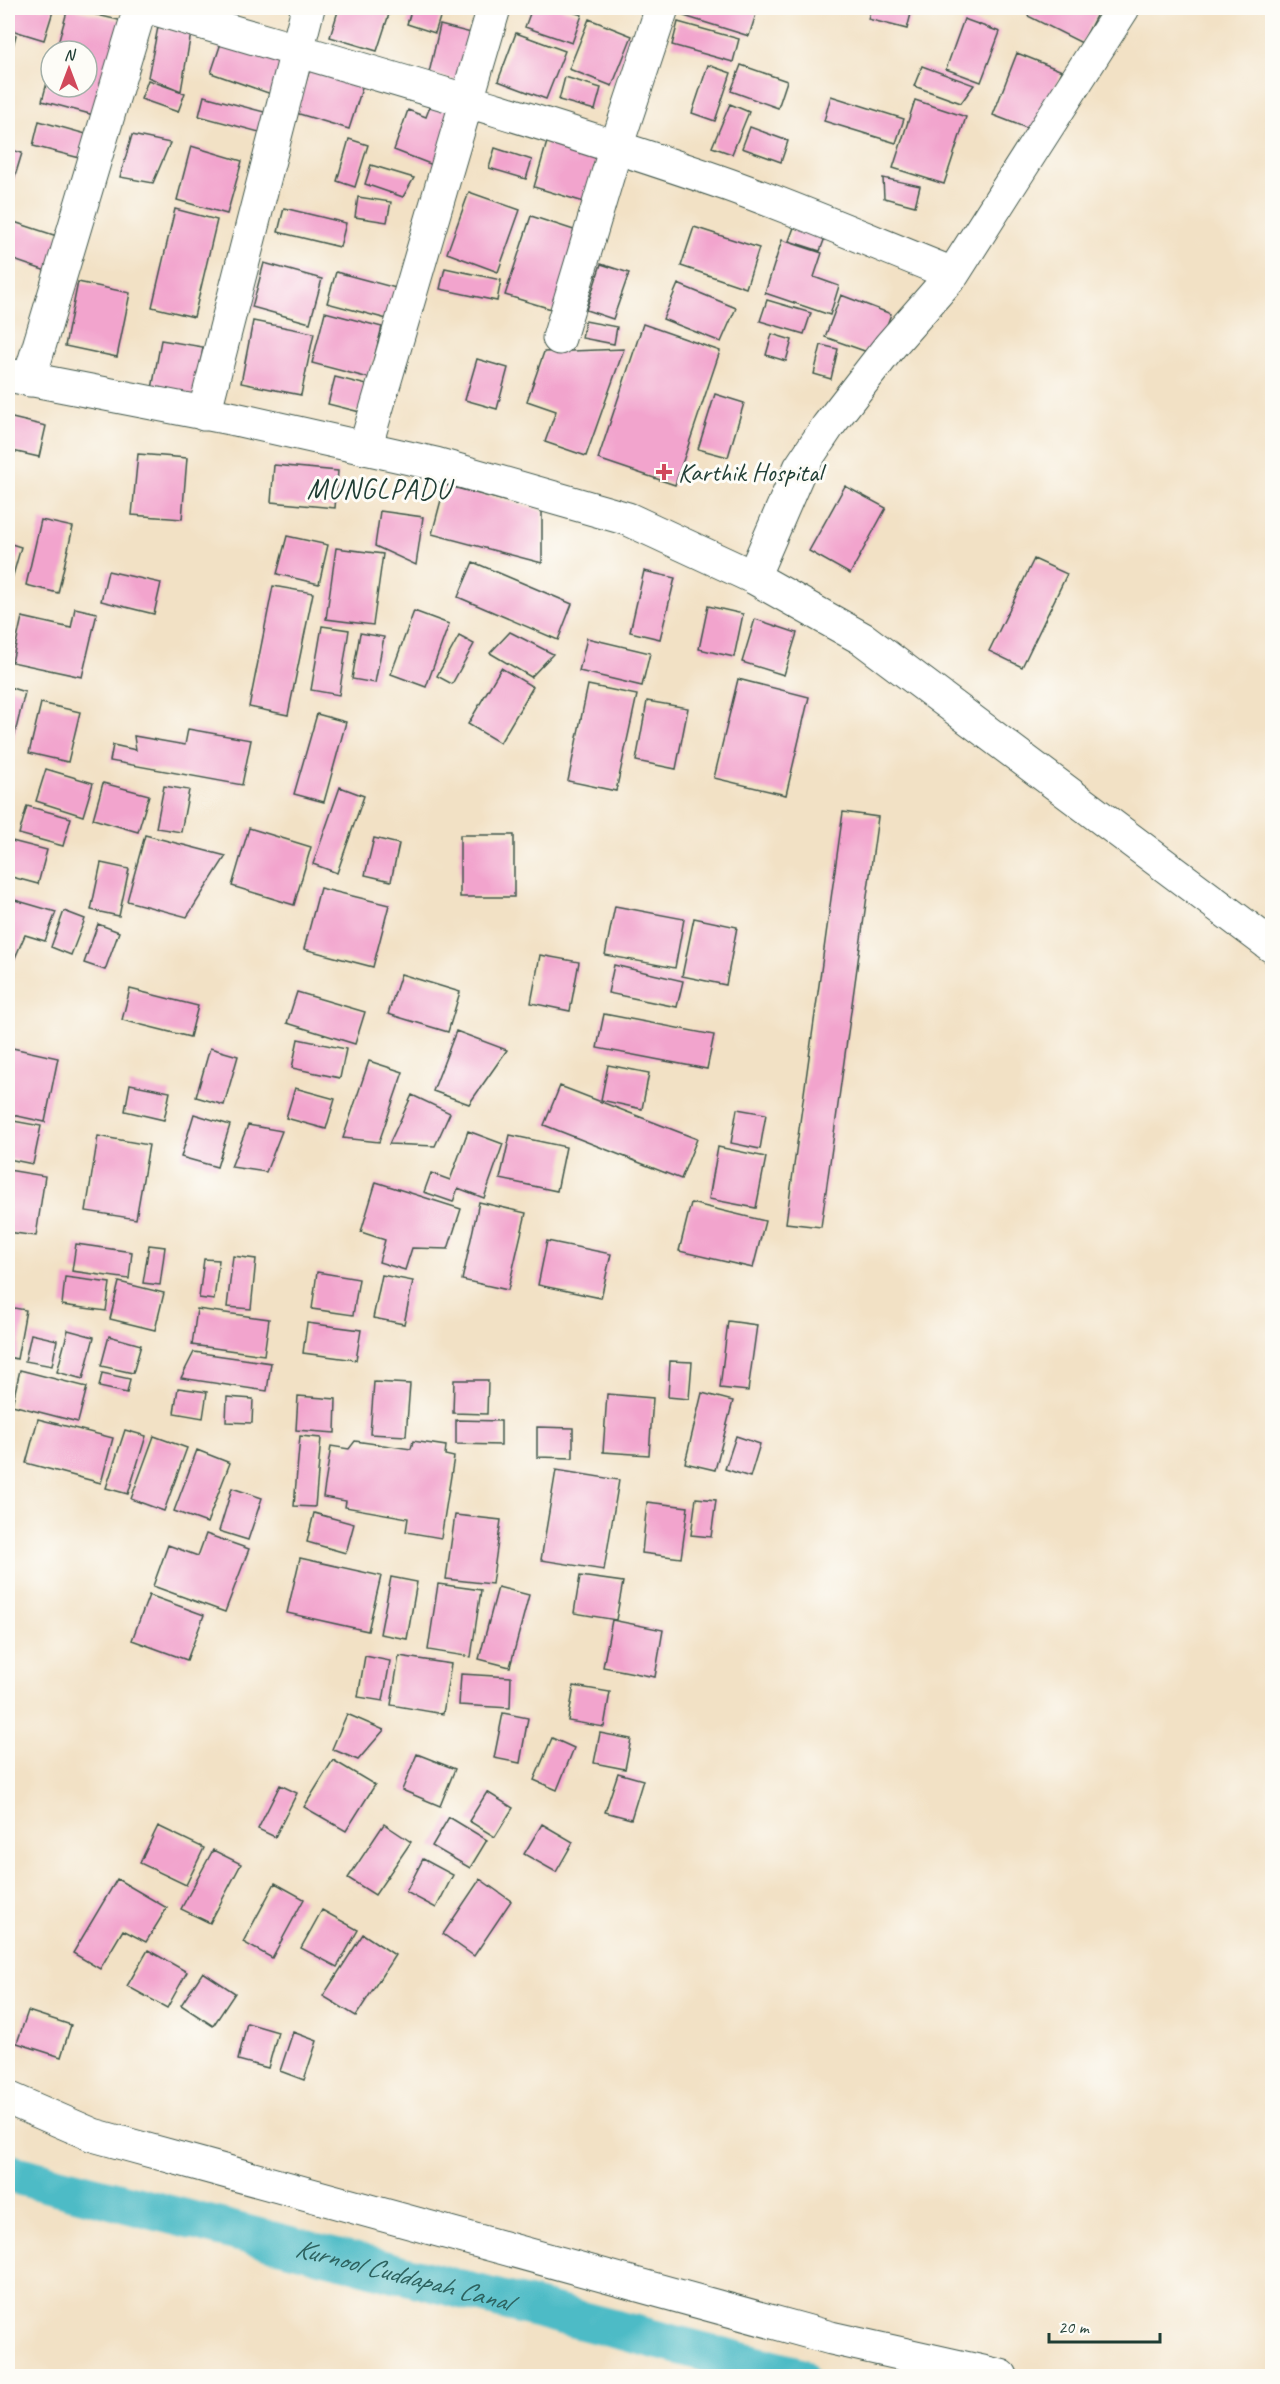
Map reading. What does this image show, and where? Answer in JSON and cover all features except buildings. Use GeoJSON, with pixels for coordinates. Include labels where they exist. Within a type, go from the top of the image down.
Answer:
{"type":"FeatureCollection","features":[{"type":"Feature","properties":{"kind":"street"},"geometry":{"type":"LineString","coordinates":[[140,8],[18,377],[436,464],[628,519],[753,577],[863,639],[1272,946]]}},
{"type":"Feature","properties":{"kind":"street"},"geometry":{"type":"LineString","coordinates":[[152,8],[616,147],[731,186],[953,274]]}},
{"type":"Feature","properties":{"kind":"street"},"geometry":{"type":"LineString","coordinates":[[204,414],[308,8]]}},
{"type":"Feature","properties":{"kind":"street"},"geometry":{"type":"LineString","coordinates":[[365,448],[494,8]]}},
{"type":"Feature","properties":{"kind":"street"},"geometry":{"type":"LineString","coordinates":[[559,338],[616,147],[662,8]]}},
{"type":"Feature","properties":{"kind":"street"},"geometry":{"type":"LineString","coordinates":[[753,577],[800,468],[822,435],[890,346],[953,274],[1124,8]]}},
{"type":"Feature","properties":{"kind":"street"},"geometry":{"type":"LineString","coordinates":[[8,2098],[93,2135],[831,2338],[1001,2376]]}},
{"type":"Feature","properties":{"kind":"waterway","name":"Kurnool Cuddapah Canal"},"geometry":{"type":"LineString","coordinates":[[8,2173],[798,2376]]}},
{"type":"Feature","properties":{"kind":"place","name":"Karthik Hospital"},"geometry":{"type":"Point","coordinates":[664,472]}},
{"type":"Feature","properties":{"kind":"district","name":"MUNGLPADU"},"geometry":{"type":"Point","coordinates":[379,488]}}]}
